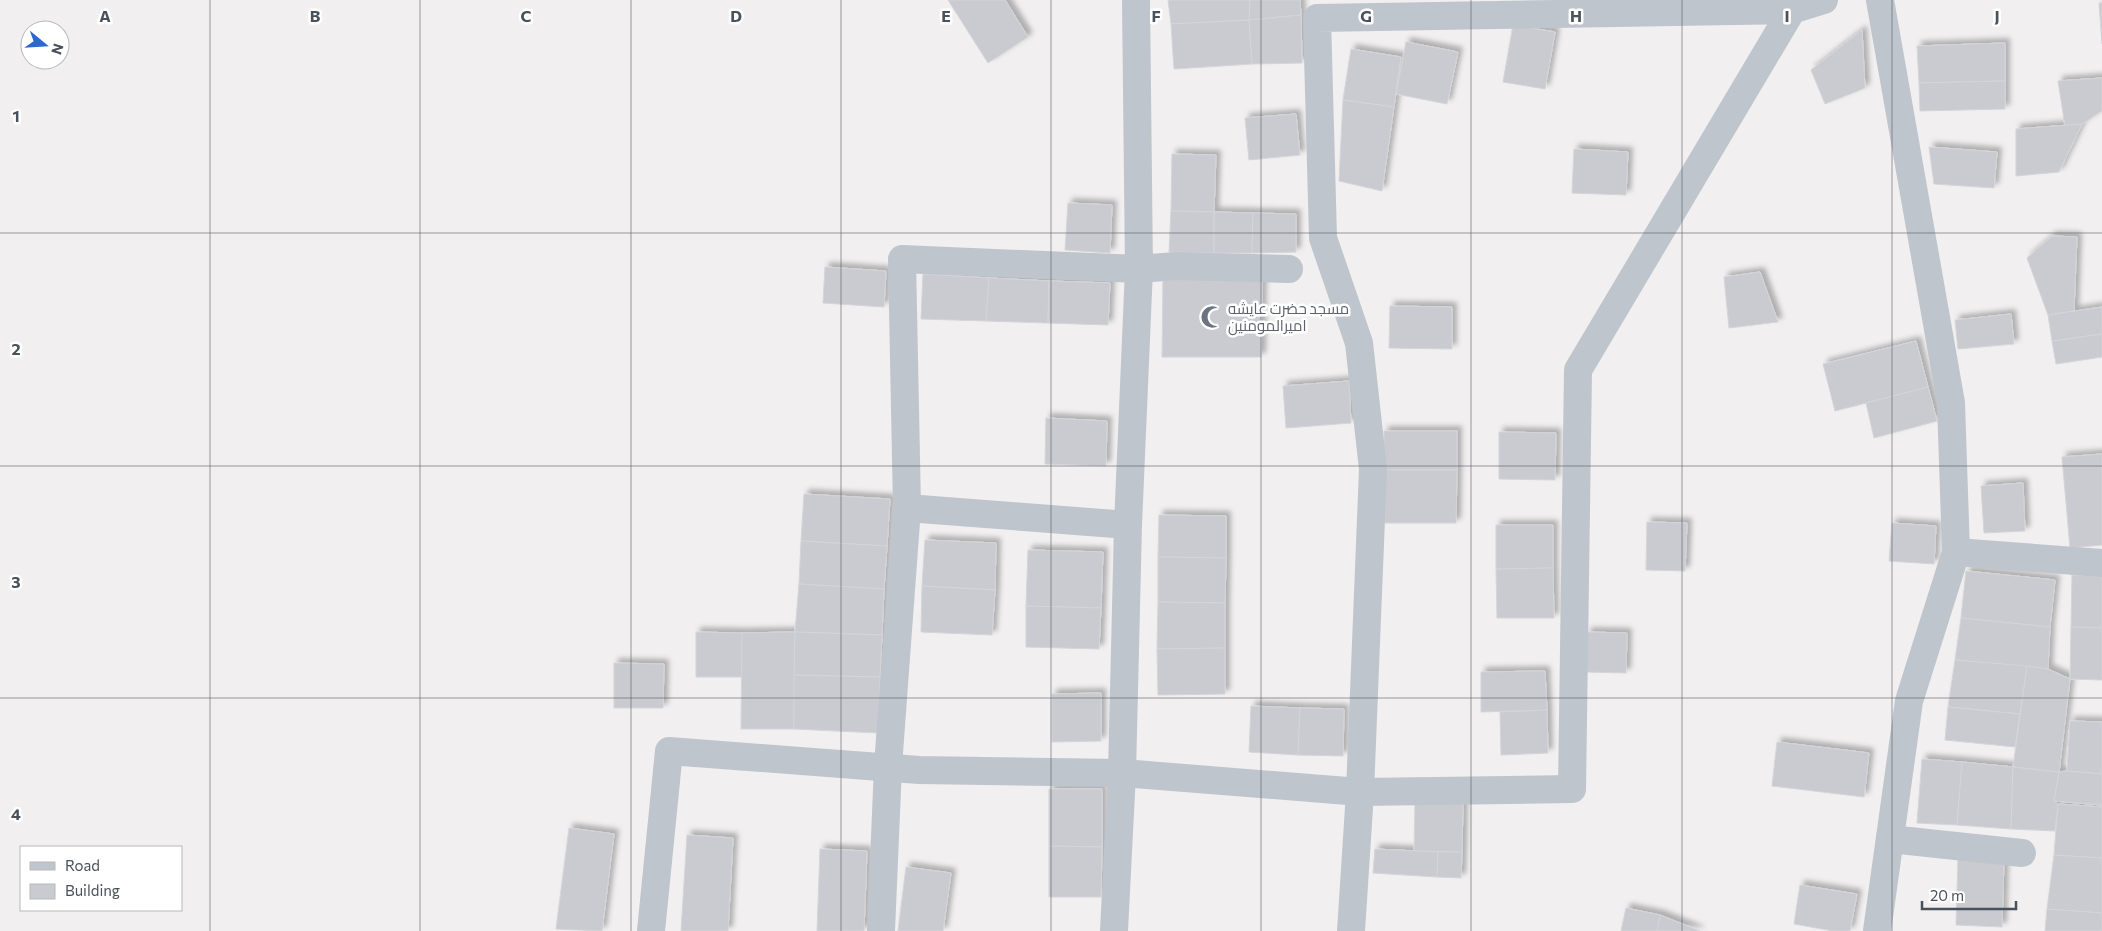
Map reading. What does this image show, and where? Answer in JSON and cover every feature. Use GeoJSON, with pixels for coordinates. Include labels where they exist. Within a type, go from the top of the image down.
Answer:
{"type":"FeatureCollection","features":[{"type":"Feature","properties":{"kind":"street"},"geometry":{"type":"LineString","coordinates":[[1114,931],[1122,773],[1128,525],[1139,270],[1136,0]]}},
{"type":"Feature","properties":{"kind":"street"},"geometry":{"type":"LineString","coordinates":[[1351,931],[1360,792],[1372,469],[1359,343],[1323,238],[1317,9],[1793,5],[1824,0]]}},
{"type":"Feature","properties":{"kind":"street"},"geometry":{"type":"LineString","coordinates":[[1877,931],[1909,701],[1956,552],[1952,403],[1880,0]]}},
{"type":"Feature","properties":{"kind":"street"},"geometry":{"type":"LineString","coordinates":[[651,931],[669,750],[888,766],[919,770],[1122,773],[1360,792],[1572,789],[1578,370],[1793,5]]}},
{"type":"Feature","properties":{"kind":"street"},"geometry":{"type":"LineString","coordinates":[[880,931],[888,766],[907,508],[902,259],[1139,270],[1176,266],[1289,269]]}},
{"type":"Feature","properties":{"kind":"street"},"geometry":{"type":"LineString","coordinates":[[907,508],[1128,525]]}},
{"type":"Feature","properties":{"kind":"street"},"geometry":{"type":"LineString","coordinates":[[1956,552],[2102,562]]}},
{"type":"Feature","properties":{"kind":"street"},"geometry":{"type":"LineString","coordinates":[[1890,839],[2022,853]]}},
{"type":"Feature","properties":{"kind":"building"},"geometry":{"type":"Polygon","coordinates":[[[948,0],[1005,0],[1028,37],[988,63],[948,0]]]}},
{"type":"Feature","properties":{"kind":"building"},"geometry":{"type":"Polygon","coordinates":[[[1168,0],[1250,0],[1249,20],[1171,24],[1168,0]]]}},
{"type":"Feature","properties":{"kind":"building"},"geometry":{"type":"Polygon","coordinates":[[[1250,0],[1300,0],[1301,15],[1249,20],[1250,0]]]}},
{"type":"Feature","properties":{"kind":"building"},"geometry":{"type":"Polygon","coordinates":[[[2099,3],[2102,3],[2102,44],[2099,3]]]}},
{"type":"Feature","properties":{"kind":"building"},"geometry":{"type":"Polygon","coordinates":[[[1301,15],[1302,63],[1252,64],[1249,20],[1301,15]]]}},
{"type":"Feature","properties":{"kind":"building"},"geometry":{"type":"Polygon","coordinates":[[[1249,20],[1252,64],[1174,69],[1171,24],[1249,20]]]}},
{"type":"Feature","properties":{"kind":"building"},"geometry":{"type":"Polygon","coordinates":[[[1513,25],[1555,32],[1545,89],[1503,82],[1513,25]]]}},
{"type":"Feature","properties":{"kind":"building"},"geometry":{"type":"Polygon","coordinates":[[[1862,30],[1865,88],[1825,104],[1811,70],[1862,30]]]}},
{"type":"Feature","properties":{"kind":"building"},"geometry":{"type":"Polygon","coordinates":[[[1406,42],[1458,52],[1447,104],[1396,94],[1406,42]]]}},
{"type":"Feature","properties":{"kind":"building"},"geometry":{"type":"Polygon","coordinates":[[[2005,43],[2005,81],[1919,83],[1917,46],[2005,43]]]}},
{"type":"Feature","properties":{"kind":"building"},"geometry":{"type":"Polygon","coordinates":[[[1351,49],[1401,57],[1394,107],[1343,100],[1351,49]]]}},
{"type":"Feature","properties":{"kind":"building"},"geometry":{"type":"Polygon","coordinates":[[[2102,78],[2102,111],[2082,124],[2065,126],[2058,81],[2102,78]]]}},
{"type":"Feature","properties":{"kind":"building"},"geometry":{"type":"Polygon","coordinates":[[[2005,81],[2005,109],[1920,111],[1919,83],[2005,81]]]}},
{"type":"Feature","properties":{"kind":"building"},"geometry":{"type":"Polygon","coordinates":[[[1343,100],[1394,107],[1382,191],[1339,181],[1343,100]]]}},
{"type":"Feature","properties":{"kind":"building"},"geometry":{"type":"Polygon","coordinates":[[[1296,114],[1300,155],[1249,160],[1245,118],[1296,114]]]}},
{"type":"Feature","properties":{"kind":"building"},"geometry":{"type":"Polygon","coordinates":[[[2082,124],[2059,172],[2016,176],[2016,129],[2082,124]]]}},
{"type":"Feature","properties":{"kind":"building"},"geometry":{"type":"Polygon","coordinates":[[[1929,147],[1997,152],[1994,188],[1934,184],[1929,147]]]}},
{"type":"Feature","properties":{"kind":"building"},"geometry":{"type":"Polygon","coordinates":[[[1574,149],[1628,152],[1626,195],[1572,193],[1574,149]]]}},
{"type":"Feature","properties":{"kind":"building"},"geometry":{"type":"Polygon","coordinates":[[[1172,154],[1216,155],[1214,212],[1171,211],[1172,154]]]}},
{"type":"Feature","properties":{"kind":"building"},"geometry":{"type":"Polygon","coordinates":[[[1068,203],[1112,205],[1110,253],[1065,250],[1068,203]]]}},
{"type":"Feature","properties":{"kind":"building"},"geometry":{"type":"Polygon","coordinates":[[[1171,211],[1214,212],[1214,253],[1169,252],[1171,211]]]}},
{"type":"Feature","properties":{"kind":"building"},"geometry":{"type":"Polygon","coordinates":[[[1214,212],[1253,213],[1252,253],[1214,253],[1214,212]]]}},
{"type":"Feature","properties":{"kind":"building"},"geometry":{"type":"Polygon","coordinates":[[[1253,213],[1296,214],[1296,252],[1252,253],[1253,213]]]}},
{"type":"Feature","properties":{"kind":"building"},"geometry":{"type":"Polygon","coordinates":[[[2052,236],[2077,237],[2074,311],[2048,315],[2027,258],[2052,236]]]}},
{"type":"Feature","properties":{"kind":"building"},"geometry":{"type":"Polygon","coordinates":[[[825,267],[886,271],[884,307],[823,303],[825,267]]]}},
{"type":"Feature","properties":{"kind":"building"},"geometry":{"type":"Polygon","coordinates":[[[1760,272],[1778,322],[1729,328],[1724,277],[1760,272]]]}},
{"type":"Feature","properties":{"kind":"building"},"geometry":{"type":"Polygon","coordinates":[[[923,274],[989,278],[986,321],[921,319],[923,274]]]}},
{"type":"Feature","properties":{"kind":"building","name":"مسجد حضرت عایشه امیرالمومنین"},"geometry":{"type":"Polygon","coordinates":[[[1163,276],[1262,277],[1261,357],[1162,357],[1163,276]]]}},
{"type":"Feature","properties":{"kind":"building"},"geometry":{"type":"Polygon","coordinates":[[[989,278],[1049,281],[1048,323],[986,321],[989,278]]]}},
{"type":"Feature","properties":{"kind":"building"},"geometry":{"type":"Polygon","coordinates":[[[1049,281],[1110,283],[1108,325],[1048,323],[1049,281]]]}},
{"type":"Feature","properties":{"kind":"building"},"geometry":{"type":"Polygon","coordinates":[[[1390,306],[1452,307],[1452,349],[1389,348],[1390,306]]]}},
{"type":"Feature","properties":{"kind":"building"},"geometry":{"type":"Polygon","coordinates":[[[2102,307],[2102,334],[2052,341],[2048,315],[2102,307]]]}},
{"type":"Feature","properties":{"kind":"building"},"geometry":{"type":"Polygon","coordinates":[[[2011,314],[2014,344],[1958,349],[1955,320],[2011,314]]]}},
{"type":"Feature","properties":{"kind":"building"},"geometry":{"type":"Polygon","coordinates":[[[2102,334],[2102,357],[2056,364],[2052,341],[2102,334]]]}},
{"type":"Feature","properties":{"kind":"building"},"geometry":{"type":"Polygon","coordinates":[[[1916,341],[1928,387],[1835,411],[1823,364],[1916,341]]]}},
{"type":"Feature","properties":{"kind":"building"},"geometry":{"type":"Polygon","coordinates":[[[1349,381],[1351,423],[1286,428],[1283,386],[1349,381]]]}},
{"type":"Feature","properties":{"kind":"building"},"geometry":{"type":"Polygon","coordinates":[[[1928,387],[1937,421],[1874,438],[1866,403],[1928,387]]]}},
{"type":"Feature","properties":{"kind":"building"},"geometry":{"type":"Polygon","coordinates":[[[1046,418],[1107,421],[1106,466],[1045,464],[1046,418]]]}},
{"type":"Feature","properties":{"kind":"building"},"geometry":{"type":"Polygon","coordinates":[[[1384,431],[1457,431],[1457,470],[1384,470],[1384,431]]]}},
{"type":"Feature","properties":{"kind":"building"},"geometry":{"type":"Polygon","coordinates":[[[1499,432],[1556,433],[1555,480],[1499,479],[1499,432]]]}},
{"type":"Feature","properties":{"kind":"building"},"geometry":{"type":"Polygon","coordinates":[[[2102,454],[2102,545],[2070,548],[2062,457],[2102,454]]]}},
{"type":"Feature","properties":{"kind":"building"},"geometry":{"type":"Polygon","coordinates":[[[1384,470],[1457,470],[1456,523],[1385,523],[1384,470]]]}},
{"type":"Feature","properties":{"kind":"building"},"geometry":{"type":"Polygon","coordinates":[[[2023,483],[2025,531],[1984,533],[1981,486],[2023,483]]]}},
{"type":"Feature","properties":{"kind":"building"},"geometry":{"type":"Polygon","coordinates":[[[804,494],[890,499],[887,546],[801,541],[804,494]]]}},
{"type":"Feature","properties":{"kind":"building"},"geometry":{"type":"Polygon","coordinates":[[[1159,515],[1226,516],[1226,558],[1158,557],[1159,515]]]}},
{"type":"Feature","properties":{"kind":"building"},"geometry":{"type":"Polygon","coordinates":[[[1647,522],[1687,523],[1685,571],[1646,570],[1647,522]]]}},
{"type":"Feature","properties":{"kind":"building"},"geometry":{"type":"Polygon","coordinates":[[[1892,523],[1936,526],[1934,564],[1889,561],[1892,523]]]}},
{"type":"Feature","properties":{"kind":"building"},"geometry":{"type":"Polygon","coordinates":[[[1496,525],[1553,525],[1553,568],[1496,569],[1496,525]]]}},
{"type":"Feature","properties":{"kind":"building"},"geometry":{"type":"Polygon","coordinates":[[[925,540],[996,543],[995,590],[922,586],[925,540]]]}},
{"type":"Feature","properties":{"kind":"building"},"geometry":{"type":"Polygon","coordinates":[[[801,541],[887,546],[884,589],[799,584],[801,541]]]}},
{"type":"Feature","properties":{"kind":"building"},"geometry":{"type":"Polygon","coordinates":[[[1028,550],[1103,552],[1101,608],[1026,606],[1028,550]]]}},
{"type":"Feature","properties":{"kind":"building"},"geometry":{"type":"Polygon","coordinates":[[[1158,557],[1226,558],[1225,603],[1158,602],[1158,557]]]}},
{"type":"Feature","properties":{"kind":"building"},"geometry":{"type":"Polygon","coordinates":[[[1553,568],[1554,618],[1497,618],[1496,569],[1553,568]]]}},
{"type":"Feature","properties":{"kind":"building"},"geometry":{"type":"Polygon","coordinates":[[[1966,571],[2055,580],[2050,627],[1961,618],[1966,571]]]}},
{"type":"Feature","properties":{"kind":"building"},"geometry":{"type":"Polygon","coordinates":[[[2072,575],[2102,576],[2102,628],[2071,627],[2072,575]]]}},
{"type":"Feature","properties":{"kind":"building"},"geometry":{"type":"Polygon","coordinates":[[[799,584],[884,589],[882,635],[795,632],[799,584]]]}},
{"type":"Feature","properties":{"kind":"building"},"geometry":{"type":"Polygon","coordinates":[[[922,586],[995,590],[992,635],[921,632],[922,586]]]}},
{"type":"Feature","properties":{"kind":"building"},"geometry":{"type":"Polygon","coordinates":[[[1158,602],[1225,603],[1225,648],[1157,649],[1158,602]]]}},
{"type":"Feature","properties":{"kind":"building"},"geometry":{"type":"Polygon","coordinates":[[[1026,606],[1101,608],[1099,649],[1026,647],[1026,606]]]}},
{"type":"Feature","properties":{"kind":"building"},"geometry":{"type":"Polygon","coordinates":[[[1961,618],[2050,627],[2048,669],[1955,660],[1961,618]]]}},
{"type":"Feature","properties":{"kind":"building"},"geometry":{"type":"Polygon","coordinates":[[[2071,627],[2102,628],[2102,680],[2070,679],[2071,627]]]}},
{"type":"Feature","properties":{"kind":"building"},"geometry":{"type":"Polygon","coordinates":[[[696,632],[742,633],[742,677],[696,677],[696,632]]]}},
{"type":"Feature","properties":{"kind":"building"},"geometry":{"type":"Polygon","coordinates":[[[795,632],[794,729],[741,729],[742,633],[795,632]]]}},
{"type":"Feature","properties":{"kind":"building"},"geometry":{"type":"Polygon","coordinates":[[[795,632],[882,635],[880,677],[794,675],[795,632]]]}},
{"type":"Feature","properties":{"kind":"building"},"geometry":{"type":"Polygon","coordinates":[[[1587,632],[1627,633],[1626,673],[1586,672],[1587,632]]]}},
{"type":"Feature","properties":{"kind":"building"},"geometry":{"type":"Polygon","coordinates":[[[1225,648],[1225,694],[1158,695],[1157,649],[1225,648]]]}},
{"type":"Feature","properties":{"kind":"building"},"geometry":{"type":"Polygon","coordinates":[[[1955,660],[2027,666],[2020,714],[1948,707],[1955,660]]]}},
{"type":"Feature","properties":{"kind":"building"},"geometry":{"type":"Polygon","coordinates":[[[614,663],[664,664],[663,708],[614,708],[614,663]]]}},
{"type":"Feature","properties":{"kind":"building"},"geometry":{"type":"Polygon","coordinates":[[[2027,666],[2048,669],[2070,679],[2059,772],[2013,767],[2027,666]]]}},
{"type":"Feature","properties":{"kind":"building"},"geometry":{"type":"Polygon","coordinates":[[[1545,671],[1547,710],[1481,712],[1481,672],[1545,671]]]}},
{"type":"Feature","properties":{"kind":"building"},"geometry":{"type":"Polygon","coordinates":[[[794,675],[880,677],[878,733],[794,729],[794,675]]]}},
{"type":"Feature","properties":{"kind":"building"},"geometry":{"type":"Polygon","coordinates":[[[1101,693],[1101,741],[1052,742],[1052,694],[1101,693]]]}},
{"type":"Feature","properties":{"kind":"building"},"geometry":{"type":"Polygon","coordinates":[[[1251,706],[1300,708],[1298,755],[1249,752],[1251,706]]]}},
{"type":"Feature","properties":{"kind":"building"},"geometry":{"type":"Polygon","coordinates":[[[1948,707],[2020,714],[2015,747],[1945,740],[1948,707]]]}},
{"type":"Feature","properties":{"kind":"building"},"geometry":{"type":"Polygon","coordinates":[[[1300,708],[1344,709],[1343,756],[1298,755],[1300,708]]]}},
{"type":"Feature","properties":{"kind":"building"},"geometry":{"type":"Polygon","coordinates":[[[1547,710],[1548,753],[1501,755],[1500,712],[1547,710]]]}},
{"type":"Feature","properties":{"kind":"building"},"geometry":{"type":"Polygon","coordinates":[[[2070,721],[2102,722],[2102,774],[2067,771],[2070,721]]]}},
{"type":"Feature","properties":{"kind":"building"},"geometry":{"type":"Polygon","coordinates":[[[1777,742],[1869,753],[1864,797],[1772,786],[1777,742]]]}},
{"type":"Feature","properties":{"kind":"building"},"geometry":{"type":"Polygon","coordinates":[[[1922,759],[1962,762],[1957,825],[1917,823],[1922,759]]]}},
{"type":"Feature","properties":{"kind":"building"},"geometry":{"type":"Polygon","coordinates":[[[1962,762],[2013,767],[2011,829],[1957,825],[1962,762]]]}},
{"type":"Feature","properties":{"kind":"building"},"geometry":{"type":"Polygon","coordinates":[[[2013,767],[2059,772],[2054,801],[2058,804],[2055,831],[2011,829],[2013,767]]]}},
{"type":"Feature","properties":{"kind":"building"},"geometry":{"type":"Polygon","coordinates":[[[2059,772],[2102,774],[2102,805],[2054,801],[2059,772]]]}},
{"type":"Feature","properties":{"kind":"building"},"geometry":{"type":"Polygon","coordinates":[[[1049,789],[1102,789],[1102,847],[1049,846],[1049,789]]]}},
{"type":"Feature","properties":{"kind":"building"},"geometry":{"type":"Polygon","coordinates":[[[1415,802],[1463,803],[1462,852],[1414,851],[1415,802]]]}},
{"type":"Feature","properties":{"kind":"building"},"geometry":{"type":"Polygon","coordinates":[[[2058,804],[2102,807],[2102,858],[2054,855],[2058,804]]]}},
{"type":"Feature","properties":{"kind":"building"},"geometry":{"type":"Polygon","coordinates":[[[569,828],[614,834],[602,931],[556,929],[569,828]]]}},
{"type":"Feature","properties":{"kind":"building"},"geometry":{"type":"Polygon","coordinates":[[[687,835],[733,838],[728,931],[681,931],[687,835]]]}},
{"type":"Feature","properties":{"kind":"building"},"geometry":{"type":"Polygon","coordinates":[[[1049,846],[1102,847],[1101,897],[1049,897],[1049,846]]]}},
{"type":"Feature","properties":{"kind":"building"},"geometry":{"type":"Polygon","coordinates":[[[820,849],[867,851],[864,931],[817,931],[820,849]]]}},
{"type":"Feature","properties":{"kind":"building"},"geometry":{"type":"Polygon","coordinates":[[[1375,849],[1438,852],[1437,877],[1373,873],[1375,849]]]}},
{"type":"Feature","properties":{"kind":"building"},"geometry":{"type":"Polygon","coordinates":[[[1438,852],[1462,852],[1461,878],[1437,877],[1438,852]]]}},
{"type":"Feature","properties":{"kind":"building"},"geometry":{"type":"Polygon","coordinates":[[[2054,855],[2102,858],[2102,913],[2047,909],[2054,855]]]}},
{"type":"Feature","properties":{"kind":"building"},"geometry":{"type":"Polygon","coordinates":[[[1958,859],[2004,860],[2002,927],[1956,925],[1958,859]]]}},
{"type":"Feature","properties":{"kind":"building"},"geometry":{"type":"Polygon","coordinates":[[[906,867],[951,873],[943,931],[898,931],[906,867]]]}},
{"type":"Feature","properties":{"kind":"building"},"geometry":{"type":"Polygon","coordinates":[[[1800,885],[1857,894],[1850,931],[1833,931],[1794,924],[1800,885]]]}},
{"type":"Feature","properties":{"kind":"building"},"geometry":{"type":"Polygon","coordinates":[[[1626,908],[1660,915],[1657,931],[1621,931],[1626,908]]]}},
{"type":"Feature","properties":{"kind":"building"},"geometry":{"type":"Polygon","coordinates":[[[2047,909],[2102,913],[2102,931],[2045,931],[2047,909]]]}},
{"type":"Feature","properties":{"kind":"building"},"geometry":{"type":"Polygon","coordinates":[[[1660,915],[1700,931],[1657,931],[1660,915]]]}},
{"type":"Feature","properties":{"kind":"place","name":"مسجد حضرت عایشه امیرالمومنین"},"geometry":{"type":"Point","coordinates":[1212,317]}}]}
